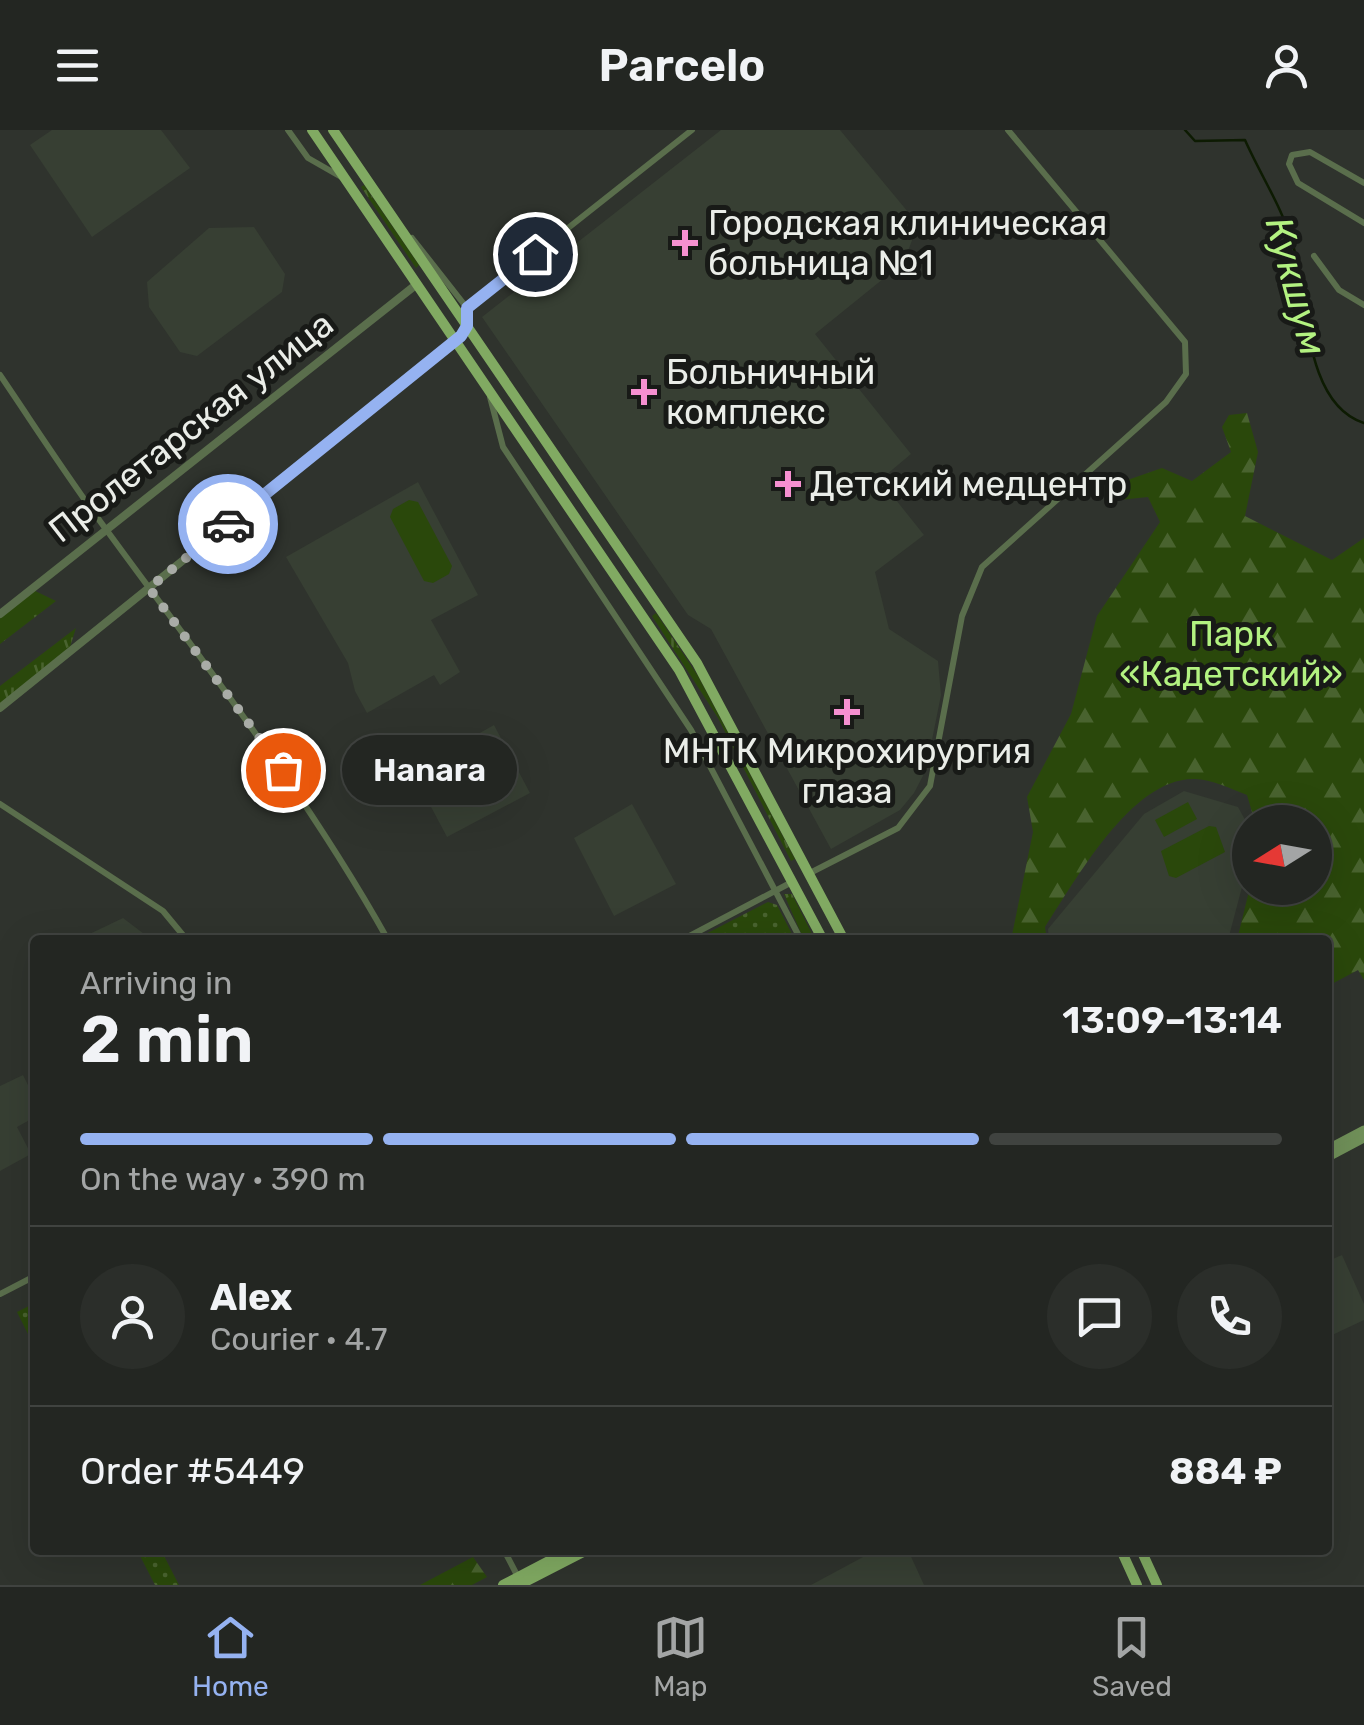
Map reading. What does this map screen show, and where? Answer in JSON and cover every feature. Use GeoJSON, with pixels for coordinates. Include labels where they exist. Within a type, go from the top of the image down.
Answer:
{"type":"FeatureCollection","features":[{"type":"Feature","properties":{"kind":"main road"},"geometry":{"type":"LineString","coordinates":[[312,130],[640,611],[703,710],[821,935]]}},
{"type":"Feature","properties":{"kind":"main road"},"geometry":{"type":"LineString","coordinates":[[333,130],[722,705],[841,935]]}},
{"type":"Feature","properties":{"kind":"main road"},"geometry":{"type":"LineString","coordinates":[[417,284],[435,280]]}},
{"type":"Feature","properties":{"kind":"main road"},"geometry":{"type":"LineString","coordinates":[[455,340],[467,326]]}},
{"type":"Feature","properties":{"kind":"main road"},"geometry":{"type":"LineString","coordinates":[[505,413],[519,402]]}},
{"type":"Feature","properties":{"kind":"main road"},"geometry":{"type":"LineString","coordinates":[[584,529],[598,519]]}},
{"type":"Feature","properties":{"kind":"main road"},"geometry":{"type":"LineString","coordinates":[[640,611],[654,601]]}},
{"type":"Feature","properties":{"kind":"main road"},"geometry":{"type":"LineString","coordinates":[[794,881],[810,873]]}},
{"type":"Feature","properties":{"kind":"main road"},"geometry":{"type":"LineString","coordinates":[[1332,1150],[1364,1130]]}},
{"type":"Feature","properties":{"kind":"main road"},"geometry":{"type":"LineString","coordinates":[[1332,1151],[1364,1138]]}},
{"type":"Feature","properties":{"kind":"main road"},"geometry":{"type":"LineString","coordinates":[[520,1583],[562,1555]]}},
{"type":"Feature","properties":{"kind":"main road"},"geometry":{"type":"LineString","coordinates":[[503,1585],[520,1583],[577,1555]]}},
{"type":"Feature","properties":{"kind":"main road"},"geometry":{"type":"LineString","coordinates":[[1123,1555],[1138,1585]]}},
{"type":"Feature","properties":{"kind":"main road"},"geometry":{"type":"LineString","coordinates":[[1143,1555],[1157,1585]]}},
{"type":"Feature","properties":{"kind":"street"},"geometry":{"type":"LineString","coordinates":[[288,130],[308,158],[344,178]]}},
{"type":"Feature","properties":{"kind":"street"},"geometry":{"type":"LineString","coordinates":[[467,308],[692,130]]}},
{"type":"Feature","properties":{"kind":"street"},"geometry":{"type":"LineString","coordinates":[[810,873],[884,838],[921,801],[938,764],[962,616],[982,567],[1166,402],[1186,374],[1185,342],[1008,130]]}},
{"type":"Feature","properties":{"kind":"street"},"geometry":{"type":"LineString","coordinates":[[1364,183],[1310,152],[1292,155],[1289,164],[1298,184],[1364,223]]}},
{"type":"Feature","properties":{"kind":"street"},"geometry":{"type":"LineString","coordinates":[[397,224],[432,258],[467,308],[467,326]]}},
{"type":"Feature","properties":{"kind":"street"},"geometry":{"type":"LineString","coordinates":[[1314,256],[1338,290],[1364,306]]}},
{"type":"Feature","properties":{"kind":"street","name":"Пролетарская улица"},"geometry":{"type":"LineString","coordinates":[[0,614],[417,284]]}},
{"type":"Feature","properties":{"kind":"street"},"geometry":{"type":"LineString","coordinates":[[0,708],[455,340]]}},
{"type":"Feature","properties":{"kind":"street"},"geometry":{"type":"LineString","coordinates":[[0,376],[105,529],[305,802],[385,935]]}},
{"type":"Feature","properties":{"kind":"street"},"geometry":{"type":"LineString","coordinates":[[490,391],[492,418],[503,447],[668,692],[798,935]]}},
{"type":"Feature","properties":{"kind":"street"},"geometry":{"type":"LineString","coordinates":[[0,804],[163,911],[183,935]]}},
{"type":"Feature","properties":{"kind":"street"},"geometry":{"type":"LineString","coordinates":[[692,935],[794,881]]}},
{"type":"Feature","properties":{"kind":"street"},"geometry":{"type":"LineString","coordinates":[[0,1294],[30,1279]]}},
{"type":"Feature","properties":{"kind":"street"},"geometry":{"type":"LineString","coordinates":[[506,1555],[520,1583]]}},
{"type":"Feature","properties":{"kind":"shaded area"},"geometry":{"type":"Polygon","coordinates":[[[52,130],[161,130],[190,168],[92,237],[30,145],[52,130]]]}},
{"type":"Feature","properties":{"kind":"shaded area","name":"Больничный комплекс"},"geometry":{"type":"Polygon","coordinates":[[[721,130],[840,130],[918,224],[904,262],[815,334],[911,454],[880,480],[924,535],[875,572],[889,629],[938,661],[941,695],[926,770],[914,793],[900,810],[831,849],[711,629],[688,615],[482,317],[721,130]]]}},
{"type":"Feature","properties":{"kind":"shaded area"},"geometry":{"type":"Polygon","coordinates":[[[254,227],[285,274],[282,292],[197,356],[180,352],[149,307],[147,282],[209,228],[254,227]]]}},
{"type":"Feature","properties":{"kind":"shaded area"},"geometry":{"type":"Polygon","coordinates":[[[418,482],[478,595],[431,620],[460,672],[440,685],[434,675],[367,713],[355,691],[348,663],[286,557],[418,482]]]}},
{"type":"Feature","properties":{"kind":"shaded area"},"geometry":{"type":"Polygon","coordinates":[[[494,725],[530,793],[447,837],[412,771],[494,725]]]}},
{"type":"Feature","properties":{"kind":"shaded area"},"geometry":{"type":"Polygon","coordinates":[[[1184,791],[1232,805],[1232,905],[1237,905],[1229,935],[1049,935],[1048,929],[1144,814],[1184,791]]]}},
{"type":"Feature","properties":{"kind":"shaded area"},"geometry":{"type":"Polygon","coordinates":[[[632,804],[676,884],[614,916],[574,838],[632,804]]]}},
{"type":"Feature","properties":{"kind":"shaded area"},"geometry":{"type":"Polygon","coordinates":[[[123,918],[145,935],[87,935],[123,918]]]}},
{"type":"Feature","properties":{"kind":"shaded area"},"geometry":{"type":"Polygon","coordinates":[[[23,1075],[30,1089],[30,1120],[17,1127],[30,1155],[0,1171],[0,1086],[23,1075]]]}},
{"type":"Feature","properties":{"kind":"shaded area"},"geometry":{"type":"Polygon","coordinates":[[[1342,1255],[1364,1304],[1364,1320],[1332,1335],[1332,1259],[1342,1255]]]}},
{"type":"Feature","properties":{"kind":"shaded area"},"geometry":{"type":"Polygon","coordinates":[[[867,1555],[910,1555],[924,1585],[811,1585],[867,1555]]]}},
{"type":"Feature","properties":{"kind":"green space"},"geometry":{"type":"Polygon","coordinates":[[[364,185],[419,265],[416,268],[361,187],[364,185]]]}},
{"type":"Feature","properties":{"kind":"green space","name":"Парк «Кадетский»"},"geometry":{"type":"Polygon","coordinates":[[[1247,413],[1258,452],[1245,516],[1332,560],[1364,538],[1364,980],[1358,970],[1332,984],[1332,935],[1238,935],[1246,905],[1332,905],[1332,805],[1250,805],[1247,795],[1201,779],[1172,783],[1149,795],[1128,813],[1089,859],[1045,927],[1046,935],[1012,935],[1033,832],[1027,797],[1071,714],[1097,616],[1160,522],[1148,497],[1119,500],[1116,484],[1162,468],[1192,481],[1231,452],[1222,427],[1229,415],[1247,413]]]}},
{"type":"Feature","properties":{"kind":"green space"},"geometry":{"type":"Polygon","coordinates":[[[409,500],[418,502],[452,566],[449,574],[433,583],[424,581],[390,517],[393,509],[409,500]]]}},
{"type":"Feature","properties":{"kind":"green space"},"geometry":{"type":"Polygon","coordinates":[[[31,589],[56,601],[0,644],[0,614],[31,589]]]}},
{"type":"Feature","properties":{"kind":"green space"},"geometry":{"type":"Polygon","coordinates":[[[656,613],[698,676],[795,859],[791,861],[718,718],[652,616],[656,613]]]}},
{"type":"Feature","properties":{"kind":"green space"},"geometry":{"type":"Polygon","coordinates":[[[76,628],[68,653],[0,707],[0,686],[76,628]]]}},
{"type":"Feature","properties":{"kind":"green space"},"geometry":{"type":"Polygon","coordinates":[[[1188,802],[1197,819],[1164,837],[1155,820],[1188,802]]]}},
{"type":"Feature","properties":{"kind":"green space"},"geometry":{"type":"Polygon","coordinates":[[[1209,826],[1216,827],[1225,852],[1176,878],[1169,876],[1161,851],[1209,826]]]}},
{"type":"Feature","properties":{"kind":"green space"},"geometry":{"type":"Polygon","coordinates":[[[784,894],[792,894],[812,935],[802,935],[784,894]]]}},
{"type":"Feature","properties":{"kind":"green space"},"geometry":{"type":"Polygon","coordinates":[[[768,902],[777,905],[792,935],[704,935],[768,902]]]}},
{"type":"Feature","properties":{"kind":"green space"},"geometry":{"type":"Polygon","coordinates":[[[30,1306],[30,1338],[17,1312],[30,1306]]]}},
{"type":"Feature","properties":{"kind":"green space"},"geometry":{"type":"Polygon","coordinates":[[[140,1555],[164,1555],[179,1585],[155,1585],[140,1555]]]}},
{"type":"Feature","properties":{"kind":"green space"},"geometry":{"type":"Polygon","coordinates":[[[473,1557],[487,1577],[472,1585],[420,1585],[473,1557]]]}},
{"type":"Feature","properties":{"kind":"waterway","name":"Кукшум"},"geometry":{"type":"LineString","coordinates":[[1185,130],[1195,141],[1245,140],[1289,232],[1318,371],[1329,394],[1344,412],[1364,423]]}},
{"type":"Feature","properties":{"kind":"way so far"},"geometry":{"type":"LineString","coordinates":[[228,524],[149,588],[283,770]]}},
{"type":"Feature","properties":{"kind":"place","name":"Городская клиническая больница №1"},"geometry":{"type":"Point","coordinates":[685,243]}},
{"type":"Feature","properties":{"kind":"place","name":"Больничный комплекс"},"geometry":{"type":"Point","coordinates":[644,392]}},
{"type":"Feature","properties":{"kind":"place","name":"Детский медцентр"},"geometry":{"type":"Point","coordinates":[788,484]}},
{"type":"Feature","properties":{"kind":"place","name":"МНТК Микрохирургия глаза"},"geometry":{"type":"Point","coordinates":[847,712]}},
{"type":"Feature","properties":{"kind":"place","name":"Hanara"},"geometry":{"type":"Point","coordinates":[283,770]}},
{"type":"Feature","properties":{"kind":"route"},"geometry":{"type":"LineString","coordinates":[[228,524],[461,336],[467,326],[467,308],[535,254]]}}]}
